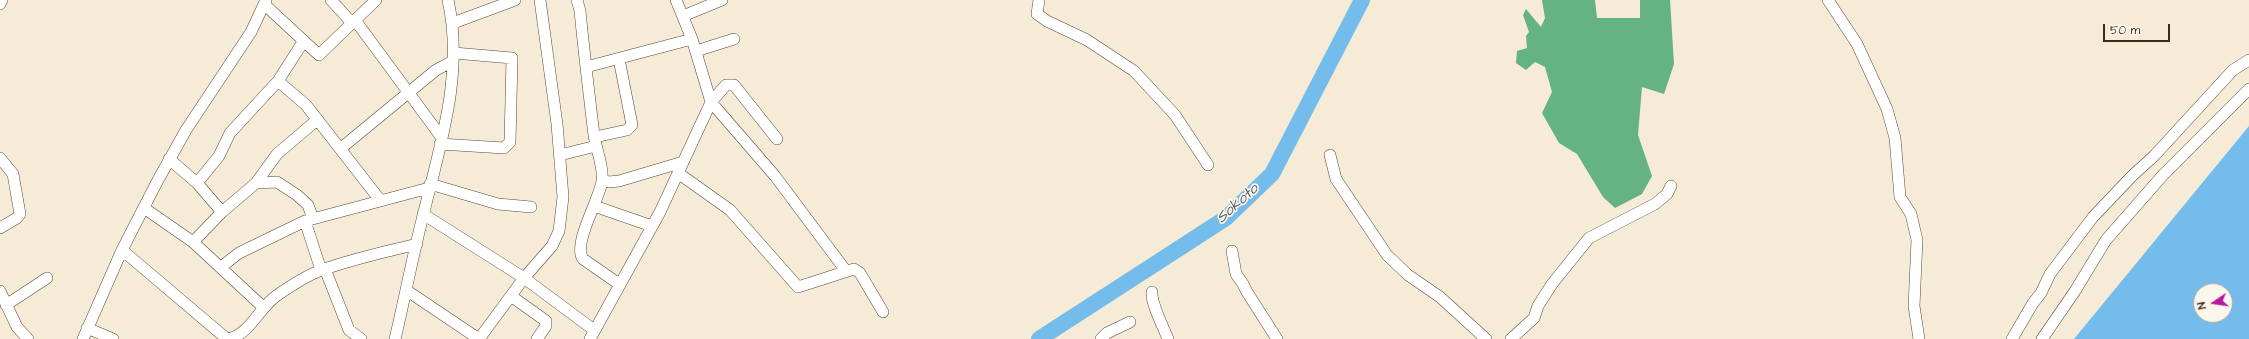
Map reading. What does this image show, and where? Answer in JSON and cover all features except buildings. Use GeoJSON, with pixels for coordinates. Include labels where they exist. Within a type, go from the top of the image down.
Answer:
{"type":"FeatureCollection","features":[{"type":"Feature","properties":{"kind":"street"},"geometry":{"type":"LineString","coordinates":[[0,4],[2,0]]}},
{"type":"Feature","properties":{"kind":"street"},"geometry":{"type":"LineString","coordinates":[[330,0],[354,22],[409,92],[441,141]]}},
{"type":"Feature","properties":{"kind":"street"},"geometry":{"type":"LineString","coordinates":[[83,339],[122,250],[169,159],[186,130],[251,32],[265,2],[303,42],[319,55],[376,0]]}},
{"type":"Feature","properties":{"kind":"street"},"geometry":{"type":"LineString","coordinates":[[395,339],[423,214],[441,141],[446,128],[453,57],[454,24],[448,0]]}},
{"type":"Feature","properties":{"kind":"street"},"geometry":{"type":"LineString","coordinates":[[454,24],[515,0]]}},
{"type":"Feature","properties":{"kind":"street"},"geometry":{"type":"LineString","coordinates":[[406,290],[479,339],[524,278],[557,240],[563,197],[557,124],[540,0]]}},
{"type":"Feature","properties":{"kind":"street"},"geometry":{"type":"LineString","coordinates":[[577,0],[580,11],[595,142],[602,180],[583,238],[582,258],[620,284]]}},
{"type":"Feature","properties":{"kind":"street"},"geometry":{"type":"LineString","coordinates":[[676,0],[692,39],[711,102],[775,176],[846,271]]}},
{"type":"Feature","properties":{"kind":"street"},"geometry":{"type":"LineString","coordinates":[[683,16],[722,0]]}},
{"type":"Feature","properties":{"kind":"street"},"geometry":{"type":"LineString","coordinates":[[1040,0],[1037,14],[1047,21],[1087,40],[1134,71],[1175,115],[1208,165]]}},
{"type":"Feature","properties":{"kind":"street"},"geometry":{"type":"LineString","coordinates":[[1828,0],[1856,44],[1887,109],[1895,138],[1900,197],[1911,214],[1918,240],[1914,306],[1919,339]]}},
{"type":"Feature","properties":{"kind":"street"},"geometry":{"type":"LineString","coordinates":[[586,67],[692,39]]}},
{"type":"Feature","properties":{"kind":"street"},"geometry":{"type":"LineString","coordinates":[[696,51],[734,39]]}},
{"type":"Feature","properties":{"kind":"street"},"geometry":{"type":"LineString","coordinates":[[197,183],[220,156],[230,133],[278,81],[303,42]]}},
{"type":"Feature","properties":{"kind":"street"},"geometry":{"type":"LineString","coordinates":[[340,149],[453,57],[512,58],[510,142],[504,148],[441,141]]}},
{"type":"Feature","properties":{"kind":"street"},"geometry":{"type":"LineString","coordinates":[[560,155],[631,128],[619,59]]}},
{"type":"Feature","properties":{"kind":"street"},"geometry":{"type":"LineString","coordinates":[[2012,339],[2033,303],[2041,293],[2050,274],[2093,217],[2133,175],[2154,156],[2233,70],[2249,60]]}},
{"type":"Feature","properties":{"kind":"street"},"geometry":{"type":"LineString","coordinates":[[278,81],[306,105],[380,200]]}},
{"type":"Feature","properties":{"kind":"street"},"geometry":{"type":"LineString","coordinates":[[423,214],[524,278],[592,334],[652,226],[684,162],[711,102],[726,85],[734,85],[778,139]]}},
{"type":"Feature","properties":{"kind":"street"},"geometry":{"type":"LineString","coordinates":[[2042,339],[2075,291],[2106,240],[2167,170],[2249,89]]}},
{"type":"Feature","properties":{"kind":"street"},"geometry":{"type":"LineString","coordinates":[[193,242],[222,212],[256,183],[277,154],[317,120]]}},
{"type":"Feature","properties":{"kind":"street"},"geometry":{"type":"LineString","coordinates":[[1330,155],[1336,179],[1387,255],[1408,275],[1440,296],[1486,339]]}},
{"type":"Feature","properties":{"kind":"street"},"geometry":{"type":"LineString","coordinates":[[0,158],[13,174],[20,214],[17,218],[0,228]]}},
{"type":"Feature","properties":{"kind":"street"},"geometry":{"type":"LineString","coordinates":[[169,159],[197,183],[222,212]]}},
{"type":"Feature","properties":{"kind":"street"},"geometry":{"type":"LineString","coordinates":[[602,180],[608,182],[619,181],[684,162]]}},
{"type":"Feature","properties":{"kind":"street"},"geometry":{"type":"LineString","coordinates":[[678,173],[730,210],[798,287],[854,269],[860,273],[883,312]]}},
{"type":"Feature","properties":{"kind":"street"},"geometry":{"type":"LineString","coordinates":[[256,183],[277,182],[298,195],[308,205],[309,220],[323,270],[349,330],[361,339]]}},
{"type":"Feature","properties":{"kind":"street"},"geometry":{"type":"LineString","coordinates":[[221,267],[239,253],[309,220],[430,186],[498,204],[531,207]]}},
{"type":"Feature","properties":{"kind":"street"},"geometry":{"type":"LineString","coordinates":[[1511,339],[1534,318],[1538,306],[1552,284],[1589,238],[1655,204],[1668,194],[1671,186]]}},
{"type":"Feature","properties":{"kind":"street"},"geometry":{"type":"LineString","coordinates":[[594,206],[652,226]]}},
{"type":"Feature","properties":{"kind":"street"},"geometry":{"type":"LineString","coordinates":[[144,208],[193,242],[263,307]]}},
{"type":"Feature","properties":{"kind":"street"},"geometry":{"type":"LineString","coordinates":[[122,250],[227,339],[235,338],[243,332],[263,307],[275,296],[323,270],[416,244]]}},
{"type":"Feature","properties":{"kind":"street"},"geometry":{"type":"LineString","coordinates":[[1232,251],[1236,274],[1277,339]]}},
{"type":"Feature","properties":{"kind":"street"},"geometry":{"type":"LineString","coordinates":[[6,305],[47,278]]}},
{"type":"Feature","properties":{"kind":"street"},"geometry":{"type":"LineString","coordinates":[[0,291],[16,327],[28,339]]}},
{"type":"Feature","properties":{"kind":"street"},"geometry":{"type":"LineString","coordinates":[[1152,292],[1151,302],[1160,316],[1168,339]]}},
{"type":"Feature","properties":{"kind":"street"},"geometry":{"type":"LineString","coordinates":[[511,296],[546,322],[546,326],[537,339]]}},
{"type":"Feature","properties":{"kind":"street"},"geometry":{"type":"LineString","coordinates":[[1101,339],[1107,333],[1130,322]]}},
{"type":"Feature","properties":{"kind":"street"},"geometry":{"type":"LineString","coordinates":[[87,328],[113,339]]}},
{"type":"Feature","properties":{"kind":"green space"},"geometry":{"type":"Polygon","coordinates":[[[1542,0],[1595,0],[1597,18],[1640,18],[1640,0],[1670,0],[1674,64],[1664,94],[1642,87],[1638,135],[1652,176],[1642,194],[1615,208],[1603,197],[1577,154],[1559,143],[1542,113],[1552,92],[1545,67],[1535,62],[1526,70],[1516,63],[1517,51],[1527,48],[1526,36],[1529,32],[1523,15],[1526,9],[1541,27],[1545,18],[1542,0]]]}},
{"type":"Feature","properties":{"kind":"water"},"geometry":{"type":"Polygon","coordinates":[[[2249,126],[2249,339],[2074,339],[2249,126]]]}},
{"type":"Feature","properties":{"kind":"waterway","name":"Sokoto"},"geometry":{"type":"LineString","coordinates":[[1039,339],[1226,218],[1272,174],[1362,0]]}}]}
